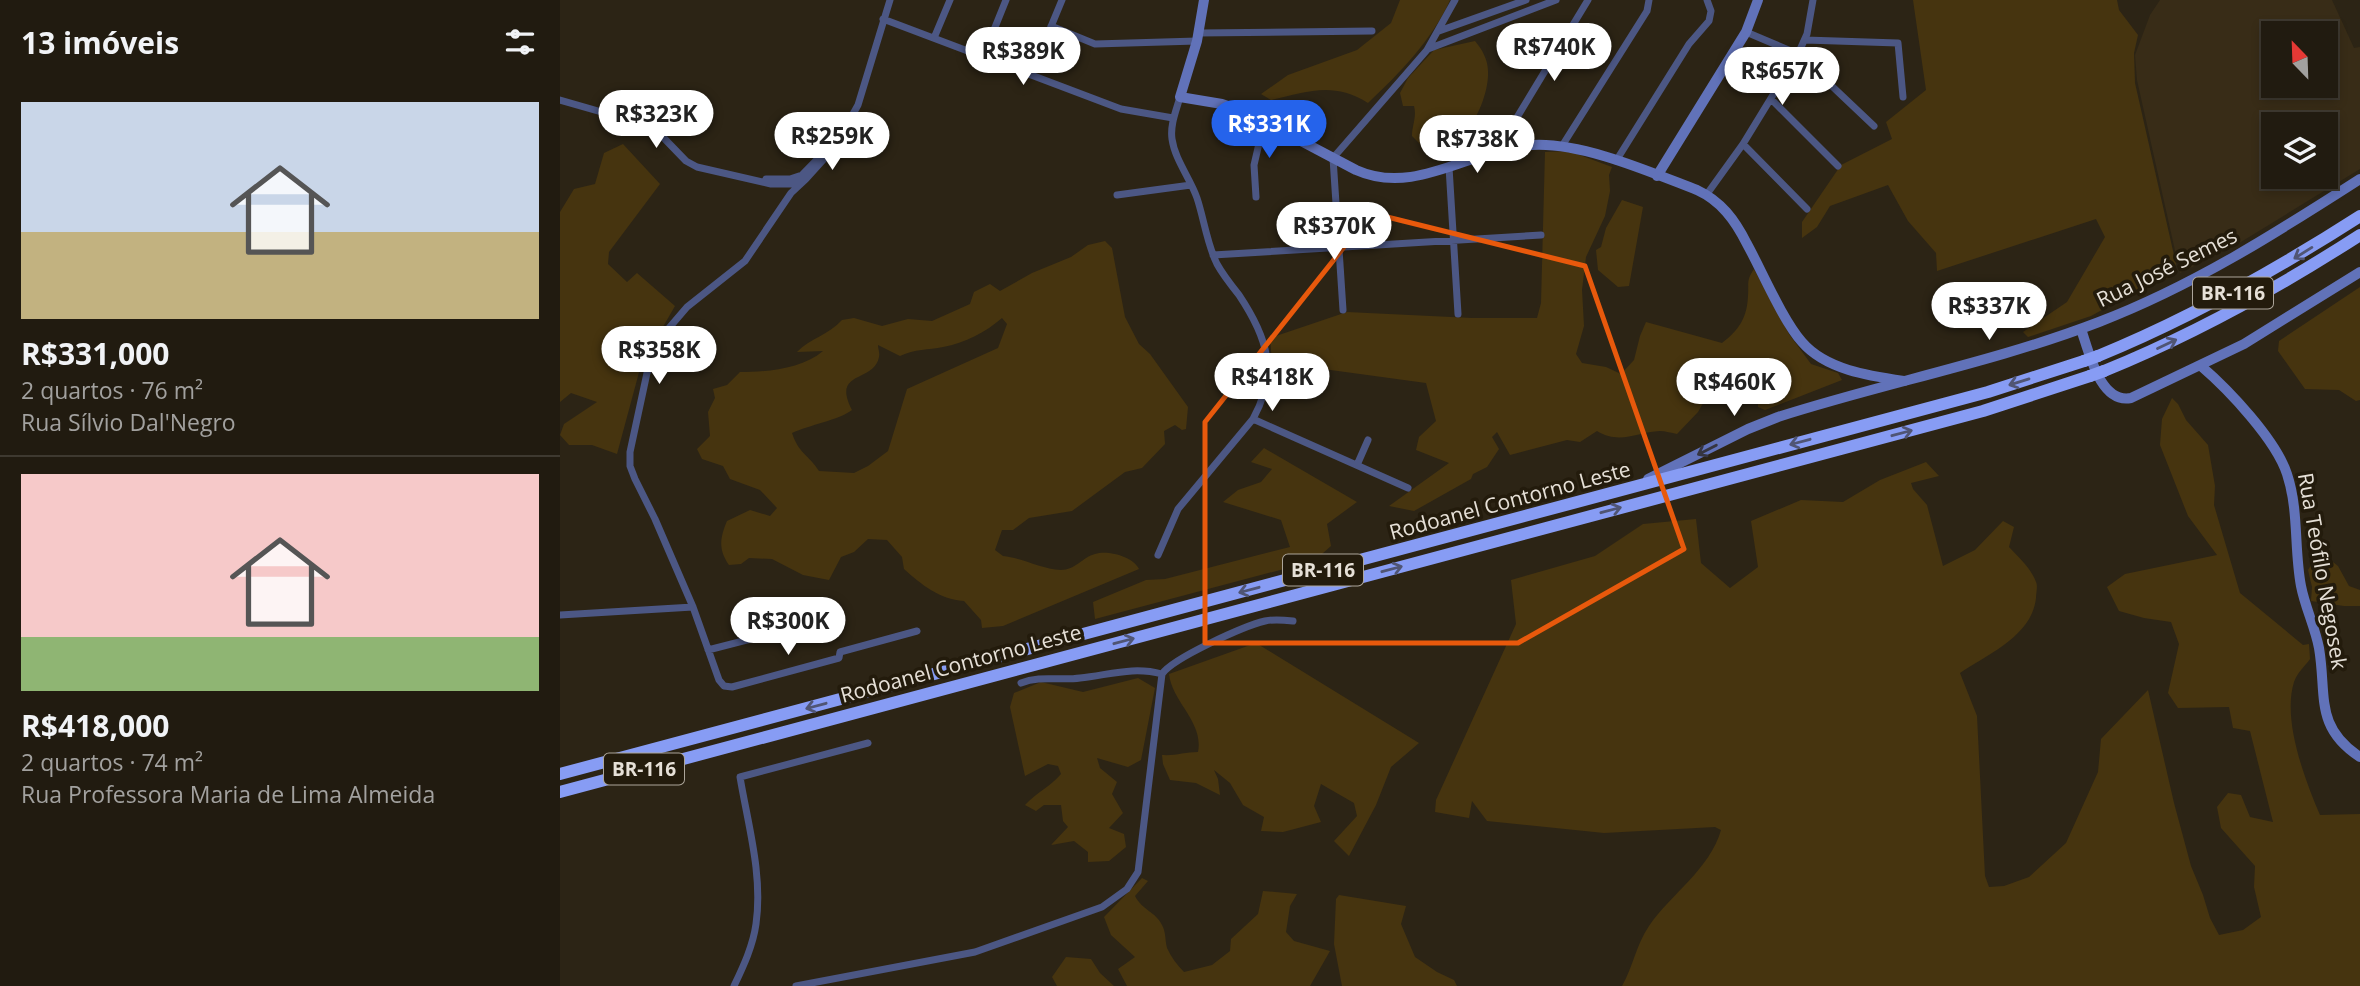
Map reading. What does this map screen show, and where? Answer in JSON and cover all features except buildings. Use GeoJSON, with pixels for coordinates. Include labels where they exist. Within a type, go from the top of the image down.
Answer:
{"type":"FeatureCollection","features":[{"type":"Feature","properties":{"kind":"highway","name":"Rodoanel Contorno Leste"},"geometry":{"type":"LineString","coordinates":[[560,774],[1988,392],[2098,356],[2165,327],[2288,262],[2360,216]]}},
{"type":"Feature","properties":{"kind":"highway","name":"Rodoanel Contorno Leste"},"geometry":{"type":"LineString","coordinates":[[560,792],[1969,415],[2104,371],[2171,342],[2300,274],[2360,235]]}},
{"type":"Feature","properties":{"kind":"street"},"geometry":{"type":"LineString","coordinates":[[890,0],[862,96],[842,134],[791,193],[745,261],[699,296],[669,327],[658,344],[647,373],[630,452],[630,466],[693,607],[722,684],[732,687],[839,658],[840,652],[917,631]]}},
{"type":"Feature","properties":{"kind":"street"},"geometry":{"type":"LineString","coordinates":[[934,38],[950,0]]}},
{"type":"Feature","properties":{"kind":"street"},"geometry":{"type":"LineString","coordinates":[[983,57],[1006,0]]}},
{"type":"Feature","properties":{"kind":"street"},"geometry":{"type":"LineString","coordinates":[[1031,75],[1062,0]]}},
{"type":"Feature","properties":{"kind":"street"},"geometry":{"type":"LineString","coordinates":[[1158,555],[1178,509],[1253,419],[1262,401],[1268,376],[1266,350],[1256,323],[1213,255],[1191,185],[1173,144],[1173,118],[1198,37],[1204,0]]}},
{"type":"Feature","properties":{"kind":"street"},"geometry":{"type":"LineString","coordinates":[[1343,310],[1333,158],[1427,50],[1455,0]]}},
{"type":"Feature","properties":{"kind":"street"},"geometry":{"type":"LineString","coordinates":[[1439,31],[1526,0]]}},
{"type":"Feature","properties":{"kind":"street"},"geometry":{"type":"LineString","coordinates":[[1427,50],[1556,0]]}},
{"type":"Feature","properties":{"kind":"street"},"geometry":{"type":"LineString","coordinates":[[1496,152],[1588,0]]}},
{"type":"Feature","properties":{"kind":"street"},"geometry":{"type":"LineString","coordinates":[[1562,146],[1647,11],[1649,0]]}},
{"type":"Feature","properties":{"kind":"street"},"geometry":{"type":"LineString","coordinates":[[1616,162],[1689,44],[1709,21],[1711,16],[1707,0]]}},
{"type":"Feature","properties":{"kind":"street"},"geometry":{"type":"LineString","coordinates":[[1657,176],[1746,33],[1758,0]]}},
{"type":"Feature","properties":{"kind":"street"},"geometry":{"type":"LineString","coordinates":[[1706,194],[1743,144],[1798,54],[1805,40],[1813,0]]}},
{"type":"Feature","properties":{"kind":"street"},"geometry":{"type":"LineString","coordinates":[[883,19],[1128,111],[1173,118]]}},
{"type":"Feature","properties":{"kind":"street"},"geometry":{"type":"LineString","coordinates":[[1051,26],[1095,44],[1198,37],[1372,32]]}},
{"type":"Feature","properties":{"kind":"street"},"geometry":{"type":"LineString","coordinates":[[1746,33],[1798,54],[1874,126]]}},
{"type":"Feature","properties":{"kind":"street"},"geometry":{"type":"LineString","coordinates":[[1805,40],[1898,43],[1903,97]]}},
{"type":"Feature","properties":{"kind":"street"},"geometry":{"type":"LineString","coordinates":[[1180,97],[1222,104],[1264,122],[1364,174],[1392,179],[1415,177],[1496,152],[1532,145],[1562,146],[1706,194],[1722,206],[1737,224],[1802,342],[1821,357],[1856,372],[1905,381]]}},
{"type":"Feature","properties":{"kind":"street"},"geometry":{"type":"LineString","coordinates":[[1771,99],[1838,166]]}},
{"type":"Feature","properties":{"kind":"street"},"geometry":{"type":"LineString","coordinates":[[560,100],[647,125],[658,132],[690,165],[771,184],[782,190],[786,201]]}},
{"type":"Feature","properties":{"kind":"street"},"geometry":{"type":"LineString","coordinates":[[1256,197],[1254,165],[1264,122]]}},
{"type":"Feature","properties":{"kind":"street"},"geometry":{"type":"LineString","coordinates":[[1743,144],[1807,209]]}},
{"type":"Feature","properties":{"kind":"street"},"geometry":{"type":"LineString","coordinates":[[1449,167],[1458,314]]}},
{"type":"Feature","properties":{"kind":"street"},"geometry":{"type":"LineString","coordinates":[[755,179],[802,179]]}},
{"type":"Feature","properties":{"kind":"street"},"geometry":{"type":"LineString","coordinates":[[771,184],[802,179]]}},
{"type":"Feature","properties":{"kind":"street","name":"Rua José Semes"},"geometry":{"type":"LineString","coordinates":[[1624,490],[1762,422],[2022,349],[2081,329],[2162,296],[2229,262],[2360,179]]}},
{"type":"Feature","properties":{"kind":"street"},"geometry":{"type":"LineString","coordinates":[[1117,195],[1191,185]]}},
{"type":"Feature","properties":{"kind":"street"},"geometry":{"type":"LineString","coordinates":[[1213,255],[1541,235]]}},
{"type":"Feature","properties":{"kind":"street"},"geometry":{"type":"LineString","coordinates":[[2081,329],[2101,382],[2108,393],[2119,398],[2137,396],[2276,326],[2360,272]]}},
{"type":"Feature","properties":{"kind":"street","name":"Rua Teófilo Negosek"},"geometry":{"type":"LineString","coordinates":[[2201,366],[2238,403],[2271,445],[2287,472],[2296,524],[2301,586],[2318,640],[2327,719],[2341,743],[2360,757]]}},
{"type":"Feature","properties":{"kind":"street"},"geometry":{"type":"LineString","coordinates":[[1856,372],[1861,380],[1863,393]]}},
{"type":"Feature","properties":{"kind":"street"},"geometry":{"type":"LineString","coordinates":[[1253,419],[1408,488]]}},
{"type":"Feature","properties":{"kind":"street"},"geometry":{"type":"LineString","coordinates":[[1357,466],[1368,440]]}},
{"type":"Feature","properties":{"kind":"street"},"geometry":{"type":"LineString","coordinates":[[560,615],[693,607]]}},
{"type":"Feature","properties":{"kind":"street"},"geometry":{"type":"LineString","coordinates":[[796,986],[964,955],[1085,915],[1102,907],[1127,889],[1138,872],[1162,674],[1178,659],[1249,627],[1269,620],[1293,621]]}},
{"type":"Feature","properties":{"kind":"street"},"geometry":{"type":"LineString","coordinates":[[708,650],[814,623]]}},
{"type":"Feature","properties":{"kind":"street"},"geometry":{"type":"LineString","coordinates":[[1021,683],[1038,678],[1081,678],[1139,670],[1162,674]]}},
{"type":"Feature","properties":{"kind":"street"},"geometry":{"type":"LineString","coordinates":[[734,986],[754,937],[757,908],[756,869],[740,777],[868,743]]}},
{"type":"Feature","properties":{"kind":"highlighted area"},"geometry":{"type":"Polygon","coordinates":[[[1371,213],[1585,266],[1684,549],[1518,643],[1205,643],[1205,422],[1371,213]]]}},
{"type":"Feature","properties":{"kind":"shaded area"},"geometry":{"type":"Polygon","coordinates":[[[1400,0],[1450,0],[1434,29],[1414,55],[1368,103],[1355,96],[1331,90],[1271,100],[1261,94],[1288,75],[1357,50],[1391,23],[1400,0]]]}},
{"type":"Feature","properties":{"kind":"shaded area"},"geometry":{"type":"Polygon","coordinates":[[[1913,0],[2117,0],[2119,10],[2138,35],[2134,53],[2135,83],[2176,264],[2172,276],[2091,316],[2028,337],[2023,332],[2067,302],[2105,237],[2096,219],[1937,271],[1936,253],[1908,221],[1888,185],[1830,206],[1817,227],[1802,238],[1802,222],[1841,165],[1892,139],[1886,122],[1926,90],[1913,0]]]}},
{"type":"Feature","properties":{"kind":"shaded area"},"geometry":{"type":"Polygon","coordinates":[[[2160,0],[2332,0],[2354,48],[2360,47],[2360,169],[2338,182],[2338,112],[2261,112],[2261,189],[2327,189],[2236,245],[2180,273],[2137,80],[2135,55],[2150,15],[2160,0]]]}},
{"type":"Feature","properties":{"kind":"shaded area"},"geometry":{"type":"Polygon","coordinates":[[[1475,41],[1487,63],[1488,79],[1485,95],[1474,120],[1465,132],[1456,119],[1450,131],[1420,144],[1412,136],[1414,106],[1403,106],[1400,93],[1408,78],[1434,50],[1475,41]]]}},
{"type":"Feature","properties":{"kind":"shaded area"},"geometry":{"type":"Polygon","coordinates":[[[623,144],[660,184],[609,252],[608,264],[627,282],[637,273],[675,306],[641,365],[617,454],[592,445],[569,445],[560,435],[564,424],[597,402],[571,393],[560,402],[560,212],[574,189],[595,184],[604,153],[623,144]]]}},
{"type":"Feature","properties":{"kind":"shaded area"},"geometry":{"type":"Polygon","coordinates":[[[1569,151],[1612,167],[1605,216],[1586,257],[1582,290],[1584,326],[1576,354],[1582,363],[1606,367],[1621,374],[1634,360],[1646,322],[1722,343],[1744,317],[1749,279],[1754,269],[1789,334],[1811,364],[1838,373],[1842,380],[1765,410],[1758,407],[1758,392],[1709,393],[1698,412],[1677,434],[1660,431],[1613,437],[1597,431],[1580,442],[1567,440],[1510,455],[1497,432],[1492,437],[1499,449],[1487,467],[1473,474],[1471,479],[1414,511],[1389,506],[1449,463],[1416,450],[1419,437],[1436,421],[1426,383],[1272,362],[1270,338],[1347,312],[1537,318],[1541,303],[1545,152],[1569,151]]]}},
{"type":"Feature","properties":{"kind":"shaded area"},"geometry":{"type":"Polygon","coordinates":[[[1622,200],[1643,207],[1629,286],[1618,287],[1598,270],[1596,250],[1601,247],[1606,228],[1622,200]]]}},
{"type":"Feature","properties":{"kind":"shaded area"},"geometry":{"type":"Polygon","coordinates":[[[1105,241],[1112,248],[1125,317],[1139,344],[1150,354],[1188,407],[1186,429],[1182,430],[1175,425],[1164,431],[1165,444],[1142,468],[1125,472],[1072,511],[1029,518],[1013,530],[1002,530],[995,550],[1003,556],[1061,570],[1071,568],[1095,554],[1113,554],[1132,561],[1139,569],[1003,626],[982,628],[981,620],[964,601],[939,594],[924,586],[904,569],[902,557],[887,540],[868,539],[854,552],[841,557],[829,580],[803,575],[772,559],[749,558],[741,564],[729,565],[721,543],[727,521],[750,510],[770,516],[777,508],[760,490],[730,479],[723,466],[702,459],[697,449],[710,436],[708,412],[715,398],[713,389],[727,385],[740,372],[795,366],[815,357],[823,351],[797,352],[842,320],[854,318],[882,326],[908,319],[932,321],[970,304],[974,292],[990,284],[1000,291],[1032,273],[1071,257],[1088,245],[1105,241]],[[1002,318],[959,343],[900,356],[878,345],[876,365],[856,378],[847,388],[852,410],[840,417],[792,433],[798,445],[819,471],[854,473],[868,466],[888,451],[907,389],[998,348],[1007,324],[1002,318]]]}},
{"type":"Feature","properties":{"kind":"shaded area"},"geometry":{"type":"Polygon","coordinates":[[[2360,287],[2360,400],[2356,401],[2339,390],[2305,389],[2278,351],[2279,341],[2360,287]]]}},
{"type":"Feature","properties":{"kind":"shaded area"},"geometry":{"type":"Polygon","coordinates":[[[2172,398],[2186,420],[2208,445],[2215,486],[2214,505],[2240,593],[2303,645],[2309,644],[2310,659],[2295,679],[2291,697],[2293,732],[2302,768],[2320,815],[2360,814],[2360,986],[1622,986],[1649,926],[1708,857],[1721,830],[1715,827],[1604,833],[1487,821],[1472,801],[1469,818],[1435,812],[1436,800],[1516,624],[1511,580],[1595,556],[1643,524],[1696,519],[1701,563],[1730,588],[1758,567],[1751,521],[1801,500],[1843,502],[1880,480],[1926,462],[1939,476],[1911,483],[1927,505],[1943,566],[1975,550],[2003,521],[2014,527],[2009,547],[2028,567],[2037,584],[2033,611],[2018,633],[1960,673],[1977,716],[1985,876],[1989,887],[2004,886],[2029,877],[2066,843],[2098,772],[2101,739],[2148,690],[2191,866],[2210,918],[2219,935],[2243,930],[2261,917],[2254,887],[2255,866],[2221,828],[2217,807],[2228,793],[2241,795],[2250,817],[2273,822],[2250,731],[2233,728],[2229,707],[2178,708],[2168,693],[2179,644],[2171,622],[2119,611],[2107,587],[2125,574],[2217,555],[2188,516],[2160,445],[2162,419],[2172,398]]]}},
{"type":"Feature","properties":{"kind":"shaded area"},"geometry":{"type":"Polygon","coordinates":[[[1264,448],[1357,502],[1327,524],[1331,546],[1314,561],[1095,619],[1093,602],[1146,580],[1165,579],[1290,547],[1281,520],[1223,502],[1238,490],[1261,482],[1272,469],[1251,462],[1264,448]]]}},
{"type":"Feature","properties":{"kind":"shaded area"},"geometry":{"type":"Polygon","coordinates":[[[2328,558],[2338,566],[2349,586],[2360,590],[2360,606],[2311,601],[2312,587],[2308,570],[2315,559],[2328,558]]]}},
{"type":"Feature","properties":{"kind":"shaded area"},"geometry":{"type":"Polygon","coordinates":[[[1256,643],[1419,743],[1391,767],[1376,805],[1349,856],[1334,841],[1357,816],[1354,803],[1321,784],[1314,806],[1321,822],[1283,832],[1261,831],[1264,817],[1243,805],[1230,783],[1214,770],[1220,795],[1196,783],[1170,780],[1163,764],[1162,755],[1198,752],[1199,741],[1171,684],[1169,674],[1256,643]]]}},
{"type":"Feature","properties":{"kind":"shaded area"},"geometry":{"type":"Polygon","coordinates":[[[1138,678],[1155,688],[1141,760],[1128,767],[1097,758],[1100,768],[1117,782],[1112,794],[1123,813],[1109,828],[1124,834],[1126,847],[1109,861],[1088,862],[1088,852],[1074,841],[1051,845],[1068,827],[1063,821],[1061,805],[1044,805],[1036,811],[1025,805],[1061,774],[1058,766],[1048,764],[1025,776],[1010,707],[1014,693],[1041,682],[1083,692],[1138,678]]]}},
{"type":"Feature","properties":{"kind":"shaded area"},"geometry":{"type":"Polygon","coordinates":[[[1142,878],[1148,881],[1135,896],[1159,920],[1166,945],[1174,961],[1184,972],[1212,965],[1230,951],[1231,939],[1258,914],[1263,891],[1297,894],[1290,906],[1286,932],[1294,941],[1330,951],[1310,986],[1127,986],[1118,969],[1135,957],[1111,935],[1104,917],[1142,878]]]}},
{"type":"Feature","properties":{"kind":"shaded area"},"geometry":{"type":"Polygon","coordinates":[[[1339,895],[1406,906],[1401,924],[1415,957],[1454,980],[1457,986],[1342,986],[1334,944],[1336,899],[1339,895]]]}},
{"type":"Feature","properties":{"kind":"shaded area"},"geometry":{"type":"Polygon","coordinates":[[[1066,957],[1091,959],[1100,973],[1114,986],[1057,986],[1052,977],[1066,957]]]}}]}
